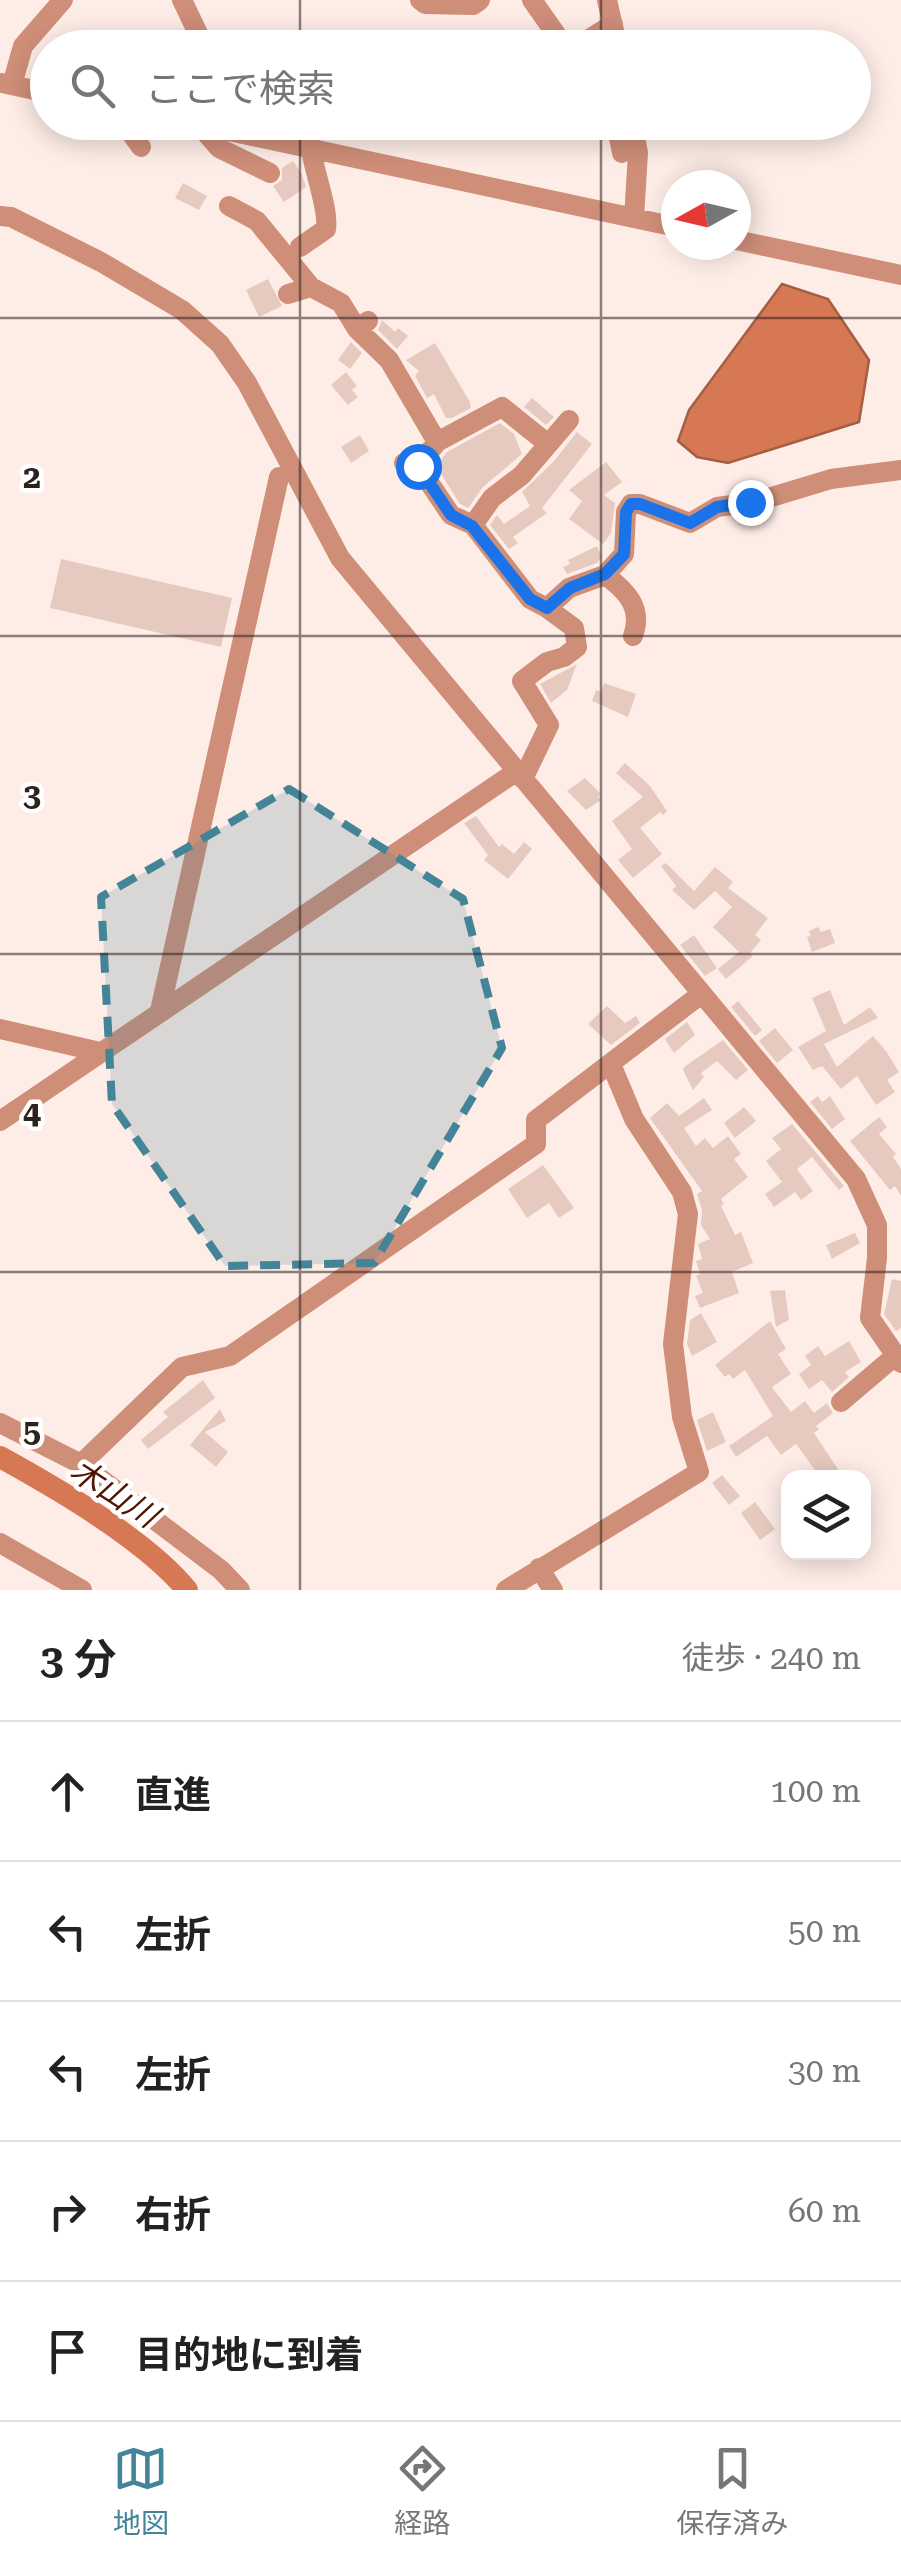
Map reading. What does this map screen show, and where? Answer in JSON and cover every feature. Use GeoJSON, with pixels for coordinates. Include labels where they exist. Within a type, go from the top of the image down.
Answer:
{"type":"FeatureCollection","features":[{"type":"Feature","properties":{"kind":"street"},"geometry":{"type":"LineString","coordinates":[[37,30],[62,0]]}},
{"type":"Feature","properties":{"kind":"street"},"geometry":{"type":"LineString","coordinates":[[182,0],[196,30]]}},
{"type":"Feature","properties":{"kind":"street"},"geometry":{"type":"LineString","coordinates":[[420,0],[425,4],[473,5],[480,0]]}},
{"type":"Feature","properties":{"kind":"street"},"geometry":{"type":"LineString","coordinates":[[532,0],[553,30]]}},
{"type":"Feature","properties":{"kind":"street"},"geometry":{"type":"LineString","coordinates":[[607,0],[614,30]]}},
{"type":"Feature","properties":{"kind":"street"},"geometry":{"type":"LineString","coordinates":[[603,30],[613,24]]}},
{"type":"Feature","properties":{"kind":"street"},"geometry":{"type":"LineString","coordinates":[[6,84],[30,38]]}},
{"type":"Feature","properties":{"kind":"street"},"geometry":{"type":"LineString","coordinates":[[136,140],[141,147]]}},
{"type":"Feature","properties":{"kind":"street"},"geometry":{"type":"LineString","coordinates":[[210,140],[270,173]]}},
{"type":"Feature","properties":{"kind":"street"},"geometry":{"type":"LineString","coordinates":[[281,140],[661,224]]}},
{"type":"Feature","properties":{"kind":"street"},"geometry":{"type":"LineString","coordinates":[[619,140],[622,153]]}},
{"type":"Feature","properties":{"kind":"street"},"geometry":{"type":"LineString","coordinates":[[634,218],[635,140]]}},
{"type":"Feature","properties":{"kind":"street"},"geometry":{"type":"LineString","coordinates":[[300,247],[326,230],[328,219],[315,179],[311,149]]}},
{"type":"Feature","properties":{"kind":"street"},"geometry":{"type":"LineString","coordinates":[[229,206],[257,220],[311,287],[341,304],[363,325],[390,360],[438,442]]}},
{"type":"Feature","properties":{"kind":"street"},"geometry":{"type":"LineString","coordinates":[[0,216],[101,262],[182,310],[220,344],[276,434],[340,558],[856,1179],[876,1225],[877,1258],[868,1310],[896,1351],[841,1402]]}},
{"type":"Feature","properties":{"kind":"street"},"geometry":{"type":"LineString","coordinates":[[751,243],[901,275]]}},
{"type":"Feature","properties":{"kind":"street"},"geometry":{"type":"LineString","coordinates":[[288,294],[311,287]]}},
{"type":"Feature","properties":{"kind":"street"},"geometry":{"type":"LineString","coordinates":[[0,1121],[520,775],[548,725],[516,681],[577,647],[574,628],[530,599],[472,526],[451,515],[411,465],[438,442],[502,407],[548,444]]}},
{"type":"Feature","properties":{"kind":"street"},"geometry":{"type":"LineString","coordinates":[[472,526],[492,498],[522,475],[569,420]]}},
{"type":"Feature","properties":{"kind":"street"},"geometry":{"type":"LineString","coordinates":[[547,608],[570,588],[605,574],[624,554],[626,512],[631,504],[690,523],[717,507],[755,502],[831,479],[901,470]]}},
{"type":"Feature","properties":{"kind":"street"},"geometry":{"type":"LineString","coordinates":[[160,1011],[279,477]]}},
{"type":"Feature","properties":{"kind":"street"},"geometry":{"type":"LineString","coordinates":[[605,574],[626,592],[635,606],[638,622],[633,636]]}},
{"type":"Feature","properties":{"kind":"street"},"geometry":{"type":"LineString","coordinates":[[81,1464],[182,1367],[230,1356],[536,1144],[536,1120],[700,995]]}},
{"type":"Feature","properties":{"kind":"street"},"geometry":{"type":"LineString","coordinates":[[0,1029],[100,1052]]}},
{"type":"Feature","properties":{"kind":"street"},"geometry":{"type":"LineString","coordinates":[[506,1590],[699,1472],[682,1417],[673,1344],[688,1214],[682,1192],[634,1119],[611,1064]]}},
{"type":"Feature","properties":{"kind":"street"},"geometry":{"type":"LineString","coordinates":[[0,1424],[81,1464],[221,1570],[240,1590]]}},
{"type":"Feature","properties":{"kind":"street"},"geometry":{"type":"LineString","coordinates":[[0,1543],[82,1590]]}},
{"type":"Feature","properties":{"kind":"street"},"geometry":{"type":"LineString","coordinates":[[539,1568],[553,1590]]}},
{"type":"Feature","properties":{"kind":"highlighted area"},"geometry":{"type":"Polygon","coordinates":[[[289,789],[463,899],[502,1048],[374,1263],[225,1266],[112,1104],[101,897],[289,789]]]}},
{"type":"Feature","properties":{"kind":"shaded area"},"geometry":{"type":"Polygon","coordinates":[[[782,284],[828,299],[869,360],[859,422],[728,463],[697,457],[678,441],[689,410],[782,284]]]}},
{"type":"Feature","properties":{"kind":"building"},"geometry":{"type":"Polygon","coordinates":[[[293,161],[306,187],[284,202],[273,186],[282,180],[282,168],[293,161]]]}},
{"type":"Feature","properties":{"kind":"building"},"geometry":{"type":"Polygon","coordinates":[[[183,183],[207,196],[199,210],[175,198],[183,183]]]}},
{"type":"Feature","properties":{"kind":"building"},"geometry":{"type":"Polygon","coordinates":[[[268,279],[282,306],[259,317],[246,290],[268,279]]]}},
{"type":"Feature","properties":{"kind":"building"},"geometry":{"type":"Polygon","coordinates":[[[382,320],[395,332],[398,328],[408,336],[397,349],[378,330],[382,320]]]}},
{"type":"Feature","properties":{"kind":"building"},"geometry":{"type":"Polygon","coordinates":[[[351,342],[362,353],[350,369],[338,360],[351,342]]]}},
{"type":"Feature","properties":{"kind":"building"},"geometry":{"type":"Polygon","coordinates":[[[435,343],[470,402],[471,408],[452,418],[446,418],[434,394],[427,398],[415,376],[419,371],[406,360],[435,343]]]}},
{"type":"Feature","properties":{"kind":"building"},"geometry":{"type":"Polygon","coordinates":[[[346,372],[357,386],[352,390],[358,397],[348,405],[331,385],[346,372]]]}},
{"type":"Feature","properties":{"kind":"building"},"geometry":{"type":"Polygon","coordinates":[[[532,398],[554,417],[546,425],[524,407],[532,398]]]}},
{"type":"Feature","properties":{"kind":"building"},"geometry":{"type":"Polygon","coordinates":[[[500,423],[514,434],[522,454],[483,487],[468,508],[460,504],[436,466],[447,452],[500,423]]]}},
{"type":"Feature","properties":{"kind":"building"},"geometry":{"type":"Polygon","coordinates":[[[577,432],[592,444],[542,508],[547,513],[513,537],[518,543],[509,549],[490,525],[497,515],[504,524],[530,506],[522,492],[577,432]]]}},
{"type":"Feature","properties":{"kind":"building"},"geometry":{"type":"Polygon","coordinates":[[[360,435],[369,451],[351,463],[341,447],[360,435]]]}},
{"type":"Feature","properties":{"kind":"building"},"geometry":{"type":"Polygon","coordinates":[[[606,462],[622,482],[604,495],[615,503],[611,533],[603,544],[569,519],[582,501],[569,490],[606,462]]]}},
{"type":"Feature","properties":{"kind":"building"},"geometry":{"type":"Polygon","coordinates":[[[597,546],[602,557],[597,563],[567,574],[563,567],[570,564],[568,560],[597,546]]]}},
{"type":"Feature","properties":{"kind":"building"},"geometry":{"type":"Polygon","coordinates":[[[61,559],[232,598],[221,647],[50,608],[61,559]]]}},
{"type":"Feature","properties":{"kind":"building"},"geometry":{"type":"Polygon","coordinates":[[[577,664],[567,690],[551,703],[540,684],[577,664]]]}},
{"type":"Feature","properties":{"kind":"building"},"geometry":{"type":"Polygon","coordinates":[[[604,683],[636,694],[628,717],[592,701],[604,683]]]}},
{"type":"Feature","properties":{"kind":"building"},"geometry":{"type":"Polygon","coordinates":[[[625,763],[650,786],[667,811],[640,828],[662,854],[633,878],[618,860],[632,849],[612,821],[643,797],[616,773],[625,763]]]}},
{"type":"Feature","properties":{"kind":"building"},"geometry":{"type":"Polygon","coordinates":[[[585,778],[601,794],[601,800],[586,810],[567,791],[585,778]]]}},
{"type":"Feature","properties":{"kind":"building"},"geometry":{"type":"Polygon","coordinates":[[[476,816],[499,847],[502,844],[514,854],[524,842],[532,849],[508,879],[484,860],[488,855],[464,823],[476,816]]]}},
{"type":"Feature","properties":{"kind":"building"},"geometry":{"type":"Polygon","coordinates":[[[666,863],[694,891],[715,867],[733,882],[728,888],[768,918],[755,935],[761,940],[750,953],[753,956],[726,979],[718,969],[739,952],[713,927],[732,907],[715,891],[694,910],[672,890],[676,886],[661,866],[666,863]]]}},
{"type":"Feature","properties":{"kind":"building"},"geometry":{"type":"Polygon","coordinates":[[[818,927],[821,932],[830,929],[835,943],[812,952],[807,937],[811,936],[809,931],[818,927]]]}},
{"type":"Feature","properties":{"kind":"building"},"geometry":{"type":"Polygon","coordinates":[[[694,935],[717,968],[705,976],[680,945],[694,935]]]}},
{"type":"Feature","properties":{"kind":"building"},"geometry":{"type":"Polygon","coordinates":[[[830,990],[844,1025],[870,1007],[878,1018],[824,1044],[837,1067],[873,1036],[886,1051],[899,1072],[887,1080],[895,1092],[876,1105],[857,1076],[841,1089],[822,1066],[813,1070],[798,1047],[826,1031],[812,998],[830,990]]]}},
{"type":"Feature","properties":{"kind":"building"},"geometry":{"type":"Polygon","coordinates":[[[738,1001],[762,1030],[755,1036],[731,1007],[738,1001]]]}},
{"type":"Feature","properties":{"kind":"building"},"geometry":{"type":"Polygon","coordinates":[[[607,1006],[625,1023],[636,1016],[640,1023],[611,1045],[588,1024],[607,1006]]]}},
{"type":"Feature","properties":{"kind":"building"},"geometry":{"type":"Polygon","coordinates":[[[687,1022],[695,1035],[674,1053],[665,1039],[687,1022]]]}},
{"type":"Feature","properties":{"kind":"building"},"geometry":{"type":"Polygon","coordinates":[[[775,1028],[793,1050],[777,1063],[759,1041],[775,1028]]]}},
{"type":"Feature","properties":{"kind":"building"},"geometry":{"type":"Polygon","coordinates":[[[723,1040],[748,1070],[736,1080],[717,1061],[701,1073],[704,1077],[693,1090],[684,1067],[723,1040]]]}},
{"type":"Feature","properties":{"kind":"building"},"geometry":{"type":"Polygon","coordinates":[[[818,1096],[822,1102],[830,1096],[845,1119],[832,1129],[810,1102],[818,1096]]]}},
{"type":"Feature","properties":{"kind":"building"},"geometry":{"type":"Polygon","coordinates":[[[704,1098],[712,1110],[684,1128],[696,1146],[705,1138],[713,1148],[728,1136],[741,1154],[734,1159],[748,1177],[721,1199],[721,1206],[735,1235],[741,1232],[753,1263],[732,1272],[739,1293],[700,1308],[695,1296],[703,1293],[696,1276],[700,1274],[696,1261],[702,1259],[698,1244],[710,1239],[701,1225],[697,1194],[702,1191],[650,1118],[667,1103],[679,1116],[704,1098]]]}},
{"type":"Feature","properties":{"kind":"building"},"geometry":{"type":"Polygon","coordinates":[[[744,1107],[756,1121],[735,1138],[724,1123],[744,1107]]]}},
{"type":"Feature","properties":{"kind":"building"},"geometry":{"type":"Polygon","coordinates":[[[879,1117],[887,1127],[879,1134],[896,1154],[893,1157],[901,1169],[901,1196],[895,1186],[890,1190],[850,1141],[879,1117]]]}},
{"type":"Feature","properties":{"kind":"building"},"geometry":{"type":"Polygon","coordinates":[[[792,1124],[844,1186],[839,1190],[812,1157],[797,1169],[813,1191],[801,1200],[795,1192],[774,1207],[765,1194],[782,1182],[766,1161],[781,1149],[772,1138],[792,1124]]]}},
{"type":"Feature","properties":{"kind":"building"},"geometry":{"type":"Polygon","coordinates":[[[543,1165],[574,1208],[559,1218],[549,1203],[527,1218],[508,1189],[543,1165]]]}},
{"type":"Feature","properties":{"kind":"building"},"geometry":{"type":"Polygon","coordinates":[[[855,1233],[860,1243],[832,1259],[826,1245],[855,1233]]]}},
{"type":"Feature","properties":{"kind":"building"},"geometry":{"type":"Polygon","coordinates":[[[892,1279],[901,1281],[901,1328],[896,1331],[884,1314],[892,1279]]]}},
{"type":"Feature","properties":{"kind":"building"},"geometry":{"type":"Polygon","coordinates":[[[785,1290],[789,1320],[776,1327],[770,1291],[785,1290]]]}},
{"type":"Feature","properties":{"kind":"building"},"geometry":{"type":"Polygon","coordinates":[[[701,1313],[717,1342],[692,1356],[687,1344],[690,1320],[701,1313]]]}},
{"type":"Feature","properties":{"kind":"building"},"geometry":{"type":"Polygon","coordinates":[[[770,1321],[786,1349],[778,1354],[791,1374],[772,1387],[791,1412],[805,1401],[814,1413],[827,1403],[833,1413],[816,1426],[819,1429],[814,1433],[838,1469],[815,1470],[796,1444],[781,1455],[767,1436],[736,1457],[729,1446],[773,1416],[745,1370],[733,1379],[729,1374],[725,1377],[715,1365],[770,1321]]]}},
{"type":"Feature","properties":{"kind":"building"},"geometry":{"type":"Polygon","coordinates":[[[849,1341],[861,1362],[845,1372],[849,1377],[832,1392],[822,1380],[809,1389],[799,1374],[811,1365],[805,1356],[818,1346],[825,1356],[849,1341]]]}},
{"type":"Feature","properties":{"kind":"building"},"geometry":{"type":"Polygon","coordinates":[[[203,1380],[215,1398],[148,1449],[141,1440],[168,1417],[163,1412],[203,1380]]]}},
{"type":"Feature","properties":{"kind":"building"},"geometry":{"type":"Polygon","coordinates":[[[220,1409],[226,1421],[205,1432],[228,1452],[216,1467],[190,1445],[220,1409]]]}},
{"type":"Feature","properties":{"kind":"building"},"geometry":{"type":"Polygon","coordinates":[[[713,1412],[726,1442],[707,1451],[697,1420],[713,1412]]]}},
{"type":"Feature","properties":{"kind":"building"},"geometry":{"type":"Polygon","coordinates":[[[722,1475],[740,1496],[729,1505],[712,1483],[722,1475]]]}},
{"type":"Feature","properties":{"kind":"building"},"geometry":{"type":"Polygon","coordinates":[[[755,1502],[775,1529],[760,1540],[741,1513],[755,1502]]]}},
{"type":"Feature","properties":{"kind":"waterway","name":"木山川"},"geometry":{"type":"LineString","coordinates":[[0,1457],[125,1534],[187,1590]]}},
{"type":"Feature","properties":{"kind":"route"},"geometry":{"type":"LineString","coordinates":[[418,466],[451,515],[472,526],[530,599],[547,608],[570,588],[605,574],[624,554],[626,512],[631,504],[690,523],[717,507],[750,502]]}}]}
